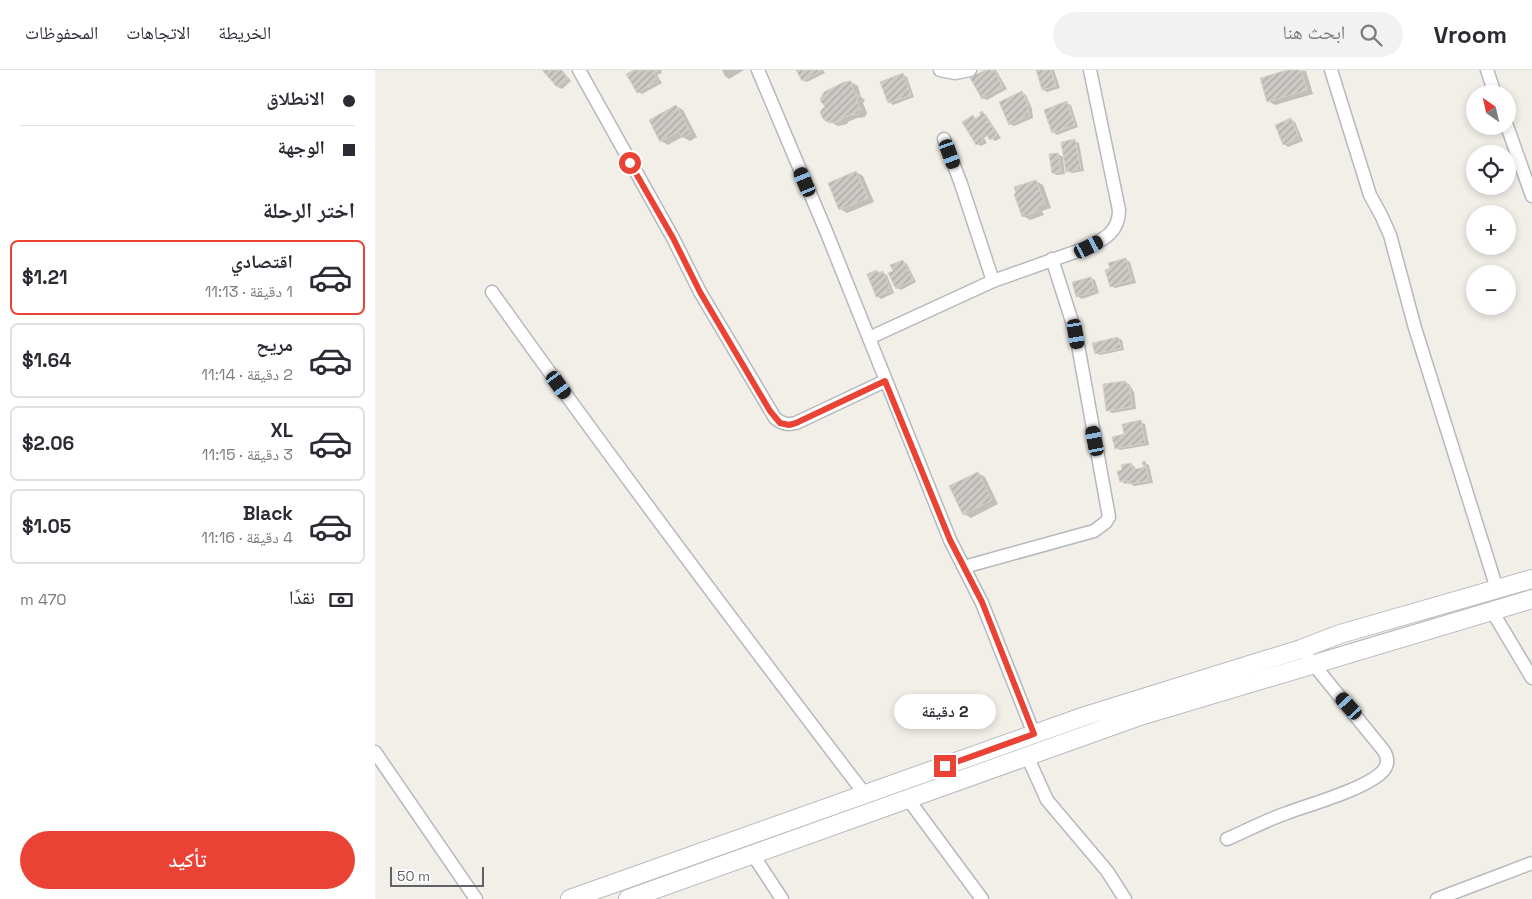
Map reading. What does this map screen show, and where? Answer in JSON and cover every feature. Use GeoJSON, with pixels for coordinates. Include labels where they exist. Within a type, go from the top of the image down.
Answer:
{"type":"FeatureCollection","features":[{"type":"Feature","properties":{"kind":"main road"},"geometry":{"type":"LineString","coordinates":[[570,899],[610,893],[864,793],[1150,695],[1301,649],[1340,634],[1532,579]]}},
{"type":"Feature","properties":{"kind":"main road"},"geometry":{"type":"LineString","coordinates":[[627,899],[1137,717],[1532,599]]}},
{"type":"Feature","properties":{"kind":"street"},"geometry":{"type":"LineString","coordinates":[[579,70],[673,238],[700,292],[775,418],[780,423],[789,425],[796,423],[885,381]]}},
{"type":"Feature","properties":{"kind":"street"},"geometry":{"type":"LineString","coordinates":[[758,70],[950,540],[982,602],[1034,734]]}},
{"type":"Feature","properties":{"kind":"street"},"geometry":{"type":"LineString","coordinates":[[940,70],[955,74],[970,70]]}},
{"type":"Feature","properties":{"kind":"street"},"geometry":{"type":"LineString","coordinates":[[869,338],[993,281],[1089,247],[1112,232],[1119,218],[1119,210],[1090,70]]}},
{"type":"Feature","properties":{"kind":"street"},"geometry":{"type":"LineString","coordinates":[[1331,70],[1370,195],[1389,235],[1415,328],[1497,590]]}},
{"type":"Feature","properties":{"kind":"street"},"geometry":{"type":"LineString","coordinates":[[1487,70],[1492,85]]}},
{"type":"Feature","properties":{"kind":"street"},"geometry":{"type":"LineString","coordinates":[[1510,135],[1532,196]]}},
{"type":"Feature","properties":{"kind":"street"},"geometry":{"type":"LineString","coordinates":[[944,139],[993,281]]}},
{"type":"Feature","properties":{"kind":"street"},"geometry":{"type":"LineString","coordinates":[[964,567],[1094,530],[1107,522],[1109,517],[1076,334],[1052,259]]}},
{"type":"Feature","properties":{"kind":"street"},"geometry":{"type":"LineString","coordinates":[[492,292],[712,594],[864,793]]}},
{"type":"Feature","properties":{"kind":"street"},"geometry":{"type":"LineString","coordinates":[[1492,611],[1532,678]]}},
{"type":"Feature","properties":{"kind":"street"},"geometry":{"type":"LineString","coordinates":[[1227,839],[1284,814],[1349,790],[1375,777],[1387,765],[1387,756],[1384,751],[1301,649]]}},
{"type":"Feature","properties":{"kind":"street"},"geometry":{"type":"LineString","coordinates":[[375,752],[477,899]]}},
{"type":"Feature","properties":{"kind":"street"},"geometry":{"type":"LineString","coordinates":[[1027,756],[1047,800],[1107,871],[1125,899]]}},
{"type":"Feature","properties":{"kind":"street"},"geometry":{"type":"LineString","coordinates":[[908,799],[982,899]]}},
{"type":"Feature","properties":{"kind":"street"},"geometry":{"type":"LineString","coordinates":[[753,855],[781,899]]}},
{"type":"Feature","properties":{"kind":"street"},"geometry":{"type":"LineString","coordinates":[[1437,899],[1532,863]]}},
{"type":"Feature","properties":{"kind":"building"},"geometry":{"type":"Polygon","coordinates":[[[542,70],[561,70],[568,78],[557,87],[542,70]]]}},
{"type":"Feature","properties":{"kind":"building"},"geometry":{"type":"Polygon","coordinates":[[[634,70],[659,70],[654,73],[658,81],[637,93],[626,74],[634,70]]]}},
{"type":"Feature","properties":{"kind":"building"},"geometry":{"type":"Polygon","coordinates":[[[796,70],[821,70],[821,71],[802,81],[796,70]]]}},
{"type":"Feature","properties":{"kind":"building"},"geometry":{"type":"Polygon","coordinates":[[[985,70],[994,70],[1003,87],[982,99],[970,78],[985,70]]]}},
{"type":"Feature","properties":{"kind":"building"},"geometry":{"type":"Polygon","coordinates":[[[1036,70],[1051,70],[1056,86],[1042,90],[1036,70]]]}},
{"type":"Feature","properties":{"kind":"building"},"geometry":{"type":"Polygon","coordinates":[[[1287,70],[1301,70],[1307,90],[1267,102],[1260,78],[1287,70]]]}},
{"type":"Feature","properties":{"kind":"building"},"geometry":{"type":"Polygon","coordinates":[[[903,73],[911,95],[888,103],[880,82],[903,73]]]}},
{"type":"Feature","properties":{"kind":"building"},"geometry":{"type":"Polygon","coordinates":[[[851,81],[854,92],[859,96],[856,99],[860,109],[858,114],[849,115],[840,121],[830,123],[824,120],[820,113],[825,107],[820,100],[824,92],[844,82],[851,81]]]}},
{"type":"Feature","properties":{"kind":"building"},"geometry":{"type":"Polygon","coordinates":[[[1022,91],[1028,105],[1029,116],[1009,125],[999,102],[1022,91]]]}},
{"type":"Feature","properties":{"kind":"building"},"geometry":{"type":"Polygon","coordinates":[[[1067,101],[1075,125],[1052,133],[1044,110],[1067,101]]]}},
{"type":"Feature","properties":{"kind":"building"},"geometry":{"type":"Polygon","coordinates":[[[676,105],[691,133],[682,138],[678,132],[660,142],[649,120],[676,105]]]}},
{"type":"Feature","properties":{"kind":"building"},"geometry":{"type":"Polygon","coordinates":[[[982,111],[997,135],[990,140],[985,133],[981,136],[983,140],[976,145],[962,122],[973,115],[975,119],[981,115],[979,113],[982,111]]]}},
{"type":"Feature","properties":{"kind":"building"},"geometry":{"type":"Polygon","coordinates":[[[1291,118],[1299,138],[1283,145],[1275,125],[1291,118]]]}},
{"type":"Feature","properties":{"kind":"building"},"geometry":{"type":"Polygon","coordinates":[[[1075,139],[1081,169],[1066,172],[1061,142],[1075,139]]]}},
{"type":"Feature","properties":{"kind":"building"},"geometry":{"type":"Polygon","coordinates":[[[1058,153],[1061,172],[1052,173],[1049,154],[1058,153]]]}},
{"type":"Feature","properties":{"kind":"building"},"geometry":{"type":"Polygon","coordinates":[[[856,171],[868,198],[839,210],[828,183],[856,171]]]}},
{"type":"Feature","properties":{"kind":"building"},"geometry":{"type":"Polygon","coordinates":[[[1036,180],[1045,204],[1036,207],[1038,211],[1022,217],[1014,194],[1016,193],[1014,187],[1036,180]]]}},
{"type":"Feature","properties":{"kind":"building"},"geometry":{"type":"Polygon","coordinates":[[[1126,258],[1132,280],[1110,287],[1105,270],[1110,268],[1108,263],[1126,258]]]}},
{"type":"Feature","properties":{"kind":"building"},"geometry":{"type":"Polygon","coordinates":[[[903,260],[913,280],[896,289],[888,273],[893,271],[890,265],[903,260]]]}},
{"type":"Feature","properties":{"kind":"building"},"geometry":{"type":"Polygon","coordinates":[[[877,270],[878,273],[883,271],[891,291],[876,297],[867,274],[877,270]]]}},
{"type":"Feature","properties":{"kind":"building"},"geometry":{"type":"Polygon","coordinates":[[[1091,277],[1095,291],[1076,297],[1072,282],[1091,277]]]}},
{"type":"Feature","properties":{"kind":"building"},"geometry":{"type":"Polygon","coordinates":[[[1118,337],[1121,348],[1095,354],[1092,343],[1118,337]]]}},
{"type":"Feature","properties":{"kind":"building"},"geometry":{"type":"Polygon","coordinates":[[[1125,381],[1130,389],[1132,407],[1106,411],[1103,384],[1125,381]]]}},
{"type":"Feature","properties":{"kind":"building"},"geometry":{"type":"Polygon","coordinates":[[[1141,420],[1145,443],[1115,449],[1112,437],[1124,434],[1122,424],[1141,420]]]}},
{"type":"Feature","properties":{"kind":"building"},"geometry":{"type":"Polygon","coordinates":[[[1145,461],[1149,481],[1128,484],[1127,480],[1120,482],[1117,471],[1122,470],[1121,465],[1131,463],[1133,470],[1144,467],[1142,462],[1145,461]]]}},
{"type":"Feature","properties":{"kind":"building"},"geometry":{"type":"Polygon","coordinates":[[[978,472],[992,500],[963,515],[949,486],[978,472]]]}},
{"type":"Feature","properties":{"kind":"route"},"geometry":{"type":"LineString","coordinates":[[630,163],[673,238],[726,338],[770,411],[780,423],[789,425],[796,423],[885,381],[950,540],[982,602],[1034,734],[945,766]]}}]}
